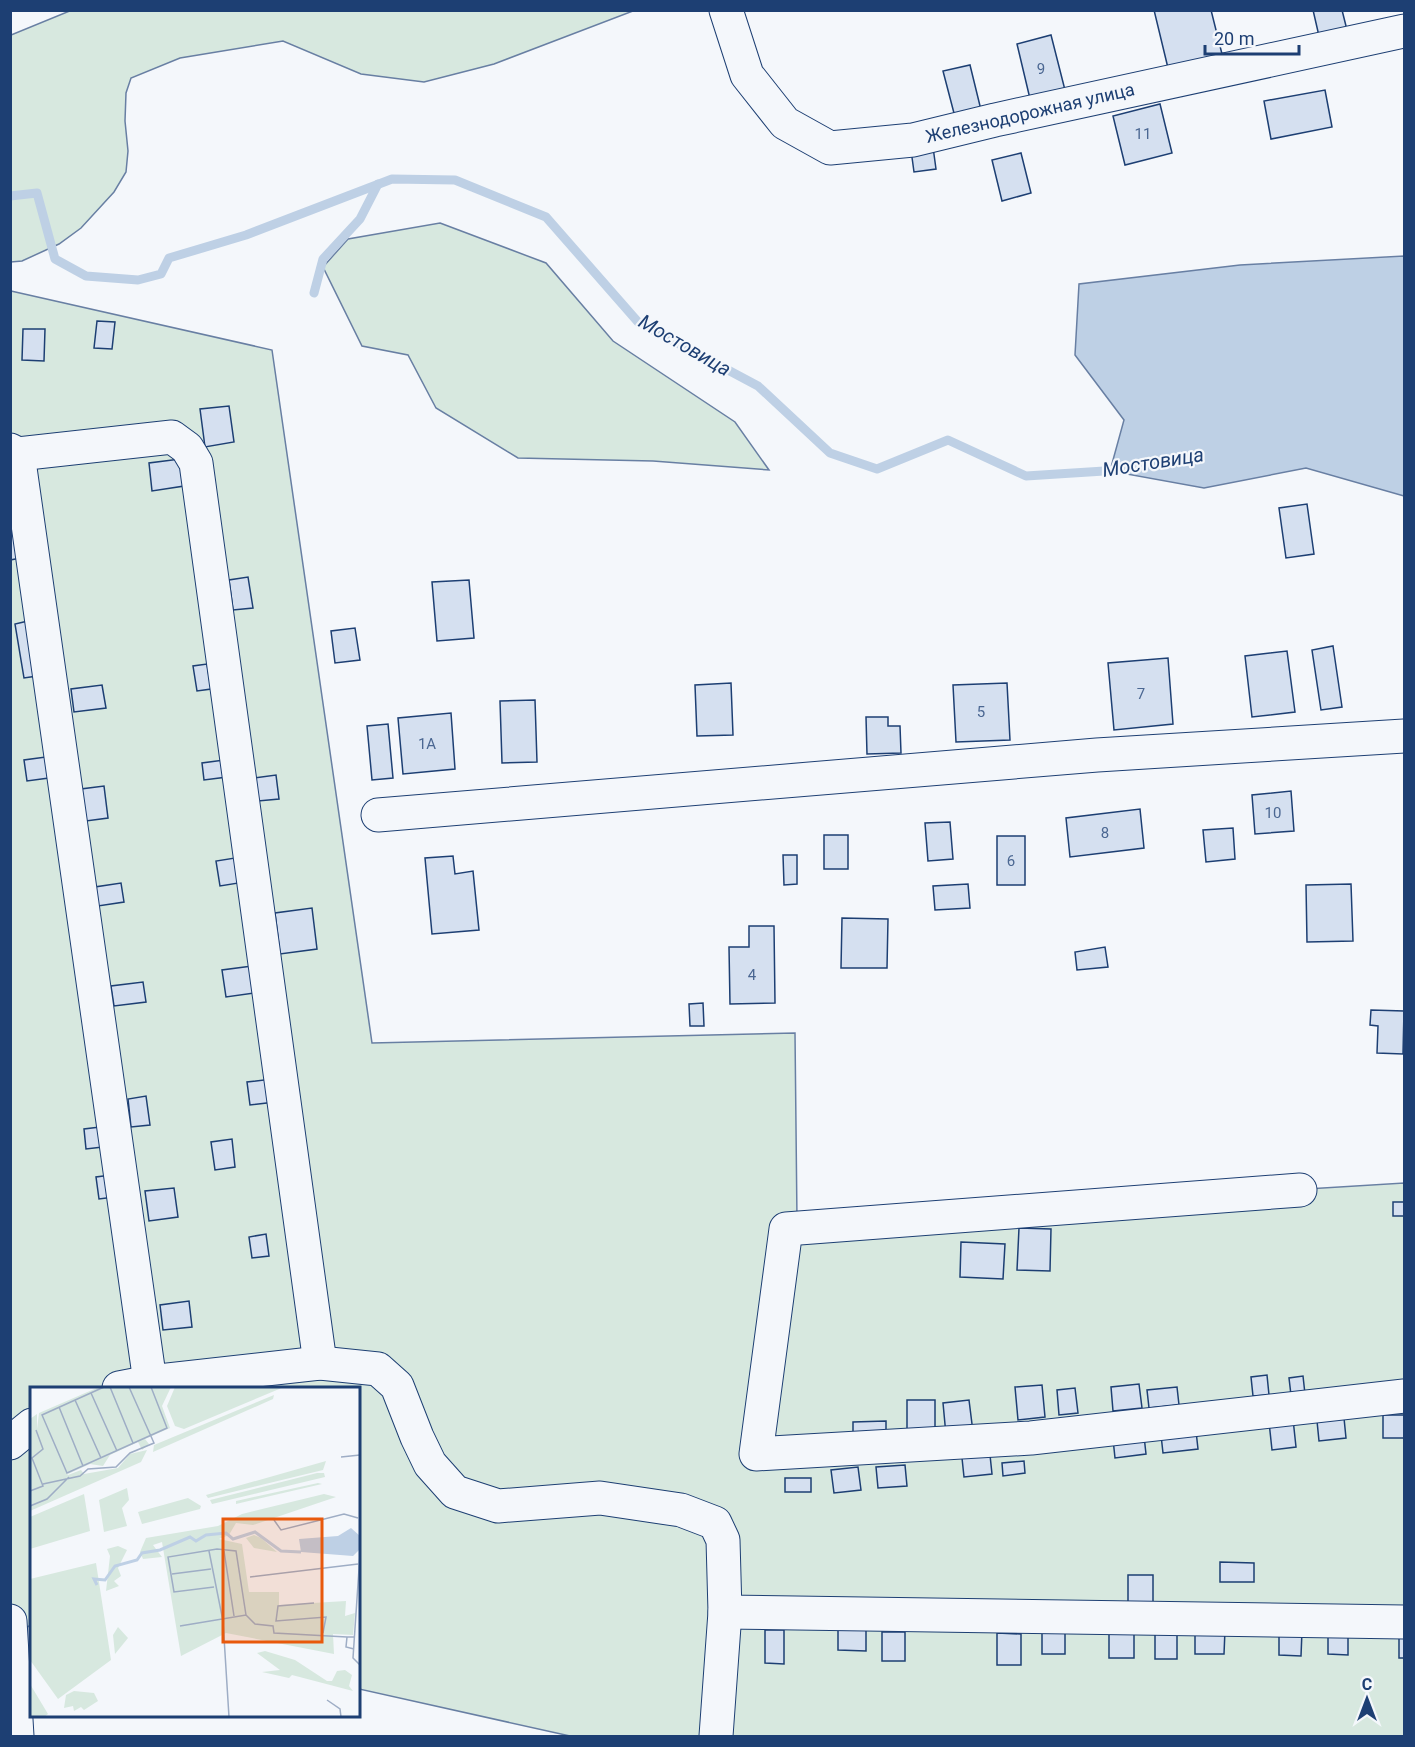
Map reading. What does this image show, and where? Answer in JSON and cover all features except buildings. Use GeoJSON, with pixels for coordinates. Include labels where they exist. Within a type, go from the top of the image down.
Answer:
{"type":"FeatureCollection","features":[{"type":"Feature","properties":{"kind":"street","name":"Железнодорожная улица"},"geometry":{"type":"LineString","coordinates":[[726,10],[747,75],[785,123],[830,148],[913,140],[1404,31]]}},
{"type":"Feature","properties":{"kind":"street"},"geometry":{"type":"LineString","coordinates":[[320,1363],[196,463],[188,448],[172,437],[14,452],[135,1385],[320,1363],[378,1369],[397,1386],[430,1464],[455,1492],[498,1506],[600,1498],[681,1510],[715,1523],[723,1540],[725,1612],[716,1737]]}},
{"type":"Feature","properties":{"kind":"street"},"geometry":{"type":"LineString","coordinates":[[378,815],[1097,755],[1404,736]]}},
{"type":"Feature","properties":{"kind":"street"},"geometry":{"type":"LineString","coordinates":[[1300,1190],[786,1229],[756,1454],[1031,1438],[1404,1396]]}},
{"type":"Feature","properties":{"kind":"street"},"geometry":{"type":"LineString","coordinates":[[10,1443],[30,1427]]}},
{"type":"Feature","properties":{"kind":"street"},"geometry":{"type":"LineString","coordinates":[[725,1612],[1404,1622]]}},
{"type":"Feature","properties":{"kind":"street"},"geometry":{"type":"LineString","coordinates":[[10,1621],[17,1737]]}},
{"type":"Feature","properties":{"kind":"shaded area"},"geometry":{"type":"Polygon","coordinates":[[[72,10],[633,11],[494,64],[424,82],[361,74],[283,41],[180,58],[131,78],[126,93],[125,121],[128,151],[126,172],[114,192],[81,228],[59,244],[22,261],[11,262],[11,35],[72,10]]]}},
{"type":"Feature","properties":{"kind":"shaded area"},"geometry":{"type":"Polygon","coordinates":[[[440,223],[546,263],[613,341],[735,422],[769,470],[653,461],[518,458],[436,408],[408,355],[362,346],[323,267],[348,239],[440,223]]]}},
{"type":"Feature","properties":{"kind":"shaded area"},"geometry":{"type":"Polygon","coordinates":[[[11,291],[272,350],[372,1043],[795,1033],[797,1220],[1404,1183],[1404,1736],[570,1736],[360,1689],[360,1387],[30,1387],[30,1626],[11,1636],[11,291]]]}},
{"type":"Feature","properties":{"kind":"water"},"geometry":{"type":"Polygon","coordinates":[[[1404,256],[1404,496],[1306,468],[1204,488],[1110,471],[1124,420],[1075,355],[1079,284],[1240,265],[1404,256]]]}},
{"type":"Feature","properties":{"kind":"waterway","name":"Мостовица"},"geometry":{"type":"LineString","coordinates":[[10,196],[37,193],[55,259],[86,276],[138,280],[161,274],[169,258],[246,235],[392,179],[455,180],[546,217],[638,322],[758,386],[830,453],[877,469],[948,440],[1026,476],[1120,470]]}},
{"type":"Feature","properties":{"kind":"waterway"},"geometry":{"type":"LineString","coordinates":[[314,293],[323,259],[360,219],[378,184]]}}]}
